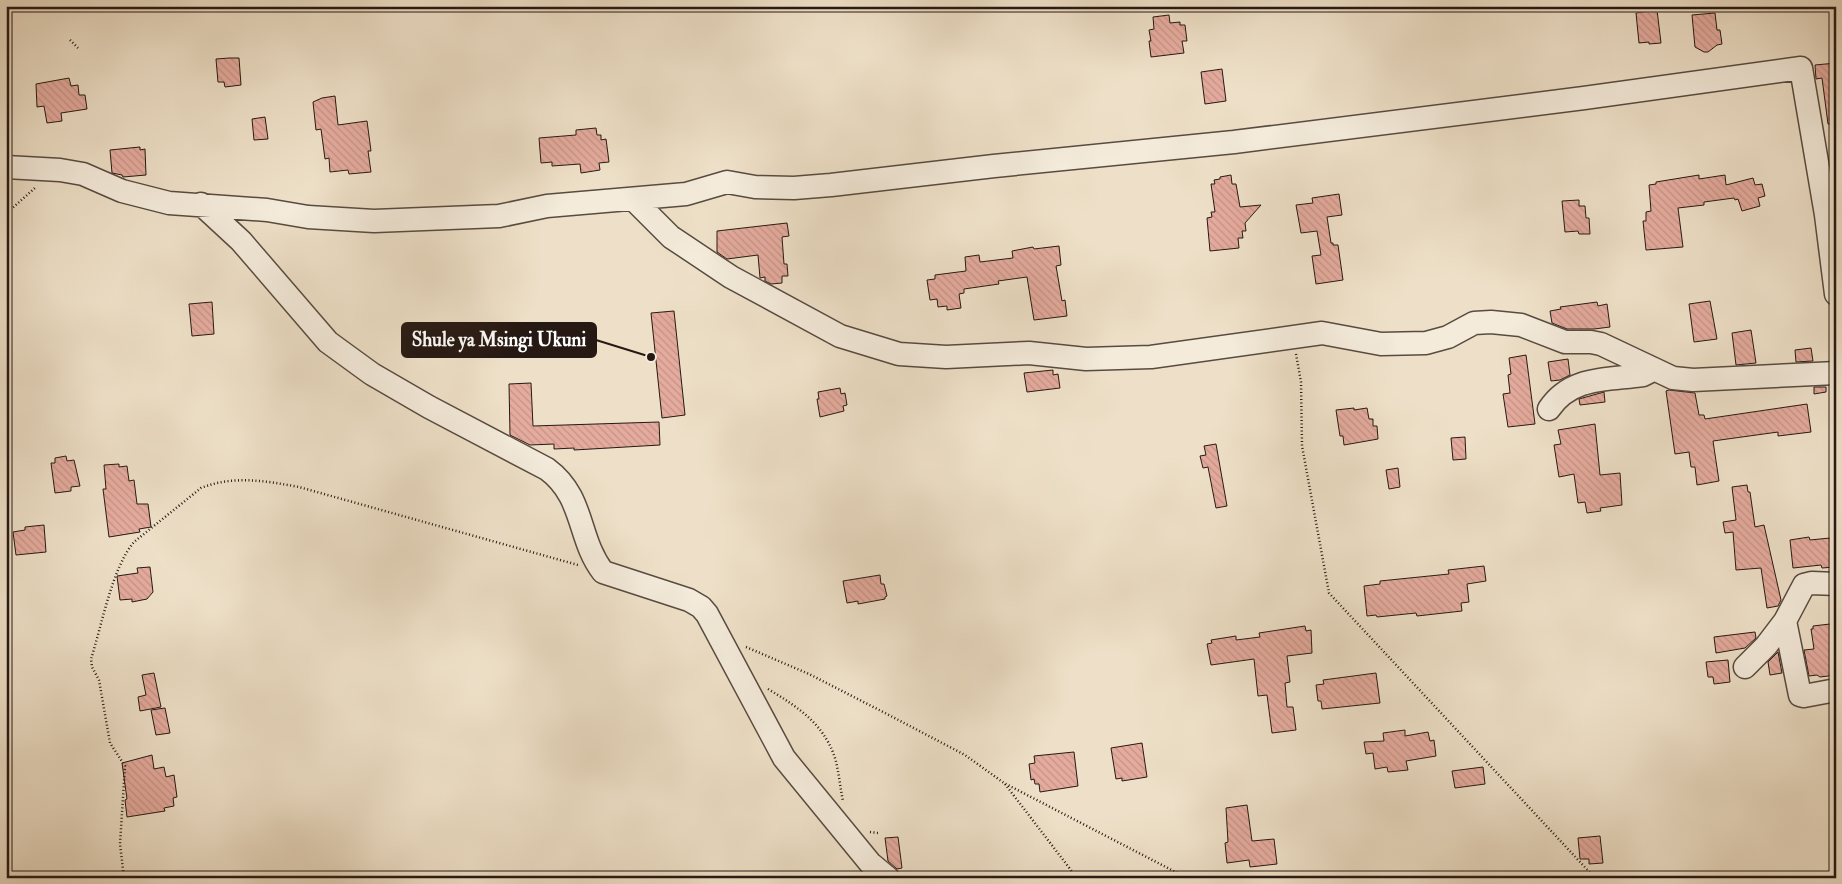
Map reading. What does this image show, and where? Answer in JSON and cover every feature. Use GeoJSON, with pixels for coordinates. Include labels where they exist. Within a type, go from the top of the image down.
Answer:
{"type":"FeatureCollection","features":[{"type":"Feature","properties":{"kind":"street"},"geometry":{"type":"LineString","coordinates":[[6,167],[47,169],[83,174],[122,191],[169,203],[267,210],[308,218],[374,221],[499,216],[547,206],[686,194],[727,182],[755,187],[794,188],[831,186],[994,166],[1234,142],[1584,98],[1801,68],[1831,214],[1836,294]]}},
{"type":"Feature","properties":{"kind":"street"},"geometry":{"type":"LineString","coordinates":[[634,199],[671,237],[731,278],[840,336],[899,354],[946,357],[1029,353],[1086,359],[1151,356],[1322,333],[1381,344],[1426,343],[1448,337],[1474,323],[1506,323],[1521,325],[1565,342],[1601,344],[1673,378],[1693,380],[1836,373]]}},
{"type":"Feature","properties":{"kind":"street"},"geometry":{"type":"LineString","coordinates":[[201,204],[241,241],[328,342],[372,374],[557,476],[574,501],[590,550],[603,572],[689,600],[701,607],[707,614],[784,758],[870,863],[888,878]]}},
{"type":"Feature","properties":{"kind":"street"},"geometry":{"type":"LineString","coordinates":[[1548,409],[1562,392],[1572,386],[1643,375],[1650,372],[1652,368]]}},
{"type":"Feature","properties":{"kind":"street"},"geometry":{"type":"LineString","coordinates":[[1745,667],[1766,646],[1784,622],[1804,585],[1812,583],[1836,584]]}},
{"type":"Feature","properties":{"kind":"street"},"geometry":{"type":"LineString","coordinates":[[1784,622],[1800,695],[1804,696],[1836,690]]}},
{"type":"Feature","properties":{"kind":"path"},"geometry":{"type":"LineString","coordinates":[[70,40],[78,48]]}},
{"type":"Feature","properties":{"kind":"path"},"geometry":{"type":"LineString","coordinates":[[6,215],[35,189],[47,169]]}},
{"type":"Feature","properties":{"kind":"path"},"geometry":{"type":"LineString","coordinates":[[1294,336],[1301,382],[1302,446],[1329,593],[1595,878]]}},
{"type":"Feature","properties":{"kind":"path"},"geometry":{"type":"LineString","coordinates":[[124,878],[120,844],[124,766],[110,743],[100,680],[92,667],[91,659],[119,566],[129,547],[201,488],[214,483],[242,480],[258,480],[299,487],[603,572]]}},
{"type":"Feature","properties":{"kind":"path"},"geometry":{"type":"LineString","coordinates":[[745,646],[809,674],[965,755],[1004,783],[1188,878]]}},
{"type":"Feature","properties":{"kind":"path"},"geometry":{"type":"LineString","coordinates":[[767,688],[798,706],[810,717],[823,735],[836,760],[844,803]]}},
{"type":"Feature","properties":{"kind":"path"},"geometry":{"type":"LineString","coordinates":[[1004,783],[1077,878]]}},
{"type":"Feature","properties":{"kind":"path"},"geometry":{"type":"LineString","coordinates":[[869,832],[878,833]]}},
{"type":"Feature","properties":{"kind":"building"},"geometry":{"type":"Polygon","coordinates":[[[1657,10],[1661,43],[1639,43],[1636,13],[1657,10]]]}},
{"type":"Feature","properties":{"kind":"building"},"geometry":{"type":"Polygon","coordinates":[[[1715,13],[1717,30],[1720,30],[1722,44],[1717,45],[1708,52],[1704,52],[1695,47],[1692,15],[1715,13]]]}},
{"type":"Feature","properties":{"kind":"building"},"geometry":{"type":"Polygon","coordinates":[[[1169,15],[1170,23],[1180,22],[1180,25],[1185,25],[1187,41],[1182,41],[1184,53],[1151,57],[1149,30],[1154,29],[1153,17],[1169,15]]]}},
{"type":"Feature","properties":{"kind":"building"},"geometry":{"type":"Polygon","coordinates":[[[239,58],[241,85],[225,87],[224,82],[218,82],[216,59],[239,58]]]}},
{"type":"Feature","properties":{"kind":"building"},"geometry":{"type":"Polygon","coordinates":[[[1836,63],[1836,124],[1828,124],[1822,78],[1816,79],[1815,65],[1836,63]]]}},
{"type":"Feature","properties":{"kind":"building"},"geometry":{"type":"Polygon","coordinates":[[[1222,69],[1226,101],[1205,104],[1201,72],[1222,69]]]}},
{"type":"Feature","properties":{"kind":"building"},"geometry":{"type":"Polygon","coordinates":[[[69,78],[71,86],[78,85],[79,95],[85,95],[87,109],[61,113],[62,121],[47,123],[44,106],[37,107],[36,84],[69,78]]]}},
{"type":"Feature","properties":{"kind":"building"},"geometry":{"type":"Polygon","coordinates":[[[335,96],[338,125],[367,121],[371,151],[368,151],[371,172],[349,174],[348,170],[330,172],[329,158],[325,159],[321,129],[316,130],[313,102],[335,96]]]}},
{"type":"Feature","properties":{"kind":"building"},"geometry":{"type":"Polygon","coordinates":[[[265,117],[268,139],[254,140],[252,119],[265,117]]]}},
{"type":"Feature","properties":{"kind":"building"},"geometry":{"type":"Polygon","coordinates":[[[596,128],[597,135],[601,135],[601,140],[606,139],[609,162],[599,163],[600,170],[581,173],[580,164],[552,166],[552,162],[541,163],[539,138],[576,135],[576,130],[596,128]]]}},
{"type":"Feature","properties":{"kind":"building"},"geometry":{"type":"Polygon","coordinates":[[[140,147],[140,150],[145,149],[146,175],[123,177],[122,175],[112,173],[110,150],[140,147]]]}},
{"type":"Feature","properties":{"kind":"building"},"geometry":{"type":"Polygon","coordinates":[[[1231,175],[1232,184],[1236,184],[1240,207],[1261,205],[1245,223],[1246,231],[1242,231],[1243,238],[1238,238],[1239,248],[1210,251],[1207,218],[1212,217],[1211,212],[1215,212],[1211,184],[1215,184],[1214,180],[1220,179],[1220,177],[1231,175]]]}},
{"type":"Feature","properties":{"kind":"building"},"geometry":{"type":"Polygon","coordinates":[[[1699,175],[1699,179],[1725,175],[1726,185],[1753,178],[1755,185],[1762,184],[1765,196],[1758,198],[1760,206],[1742,211],[1738,199],[1735,200],[1734,198],[1704,202],[1704,205],[1678,208],[1683,247],[1646,250],[1643,221],[1646,221],[1646,212],[1651,211],[1649,185],[1656,184],[1656,182],[1699,175]]]}},
{"type":"Feature","properties":{"kind":"building"},"geometry":{"type":"Polygon","coordinates":[[[1339,194],[1342,215],[1327,217],[1331,243],[1338,245],[1343,280],[1316,284],[1312,256],[1321,255],[1317,231],[1301,233],[1296,205],[1313,203],[1312,198],[1339,194]]]}},
{"type":"Feature","properties":{"kind":"building"},"geometry":{"type":"Polygon","coordinates":[[[1579,200],[1579,206],[1585,206],[1586,218],[1589,218],[1590,234],[1579,234],[1578,231],[1565,232],[1562,201],[1579,200]]]}},
{"type":"Feature","properties":{"kind":"building"},"geometry":{"type":"Polygon","coordinates":[[[787,223],[789,236],[782,237],[784,264],[787,264],[788,276],[782,276],[782,283],[771,284],[765,281],[765,277],[760,278],[758,255],[727,259],[717,252],[717,231],[787,223]]]}},
{"type":"Feature","properties":{"kind":"building"},"geometry":{"type":"Polygon","coordinates":[[[1059,246],[1061,265],[1056,266],[1062,301],[1065,300],[1067,316],[1034,320],[1027,277],[998,281],[999,284],[964,289],[964,293],[959,294],[961,308],[947,310],[947,306],[938,307],[937,299],[930,300],[927,280],[935,279],[935,275],[966,271],[965,257],[979,255],[980,262],[1013,258],[1012,251],[1033,247],[1034,249],[1059,246]]]}},
{"type":"Feature","properties":{"kind":"building"},"geometry":{"type":"Polygon","coordinates":[[[1710,301],[1717,339],[1694,342],[1689,304],[1710,301]]]}},
{"type":"Feature","properties":{"kind":"building"},"geometry":{"type":"Polygon","coordinates":[[[212,302],[214,334],[192,336],[189,304],[212,302]]]}},
{"type":"Feature","properties":{"kind":"building"},"geometry":{"type":"Polygon","coordinates":[[[1597,302],[1598,306],[1607,304],[1610,327],[1567,329],[1552,323],[1550,311],[1561,309],[1560,307],[1597,302]]]}},
{"type":"Feature","properties":{"kind":"building"},"geometry":{"type":"Polygon","coordinates":[[[674,311],[685,415],[662,418],[651,313],[674,311]]]}},
{"type":"Feature","properties":{"kind":"building"},"geometry":{"type":"Polygon","coordinates":[[[1751,330],[1756,363],[1736,365],[1732,333],[1751,330]]]}},
{"type":"Feature","properties":{"kind":"building"},"geometry":{"type":"Polygon","coordinates":[[[1811,348],[1813,361],[1796,362],[1795,350],[1811,348]]]}},
{"type":"Feature","properties":{"kind":"building"},"geometry":{"type":"Polygon","coordinates":[[[1526,355],[1535,424],[1508,427],[1503,394],[1510,393],[1508,375],[1511,374],[1509,358],[1526,355]]]}},
{"type":"Feature","properties":{"kind":"building"},"geometry":{"type":"Polygon","coordinates":[[[1568,359],[1570,375],[1560,380],[1551,381],[1548,362],[1568,359]]]}},
{"type":"Feature","properties":{"kind":"building"},"geometry":{"type":"Polygon","coordinates":[[[1053,370],[1053,375],[1058,374],[1060,388],[1027,392],[1024,373],[1053,370]]]}},
{"type":"Feature","properties":{"kind":"building"},"geometry":{"type":"Polygon","coordinates":[[[531,383],[533,426],[659,422],[660,445],[574,450],[574,448],[554,449],[554,444],[530,445],[510,435],[509,384],[531,383]]]}},
{"type":"Feature","properties":{"kind":"building"},"geometry":{"type":"Polygon","coordinates":[[[1814,387],[1826,387],[1826,392],[1814,394],[1814,387]]]}},
{"type":"Feature","properties":{"kind":"building"},"geometry":{"type":"Polygon","coordinates":[[[840,388],[841,394],[845,393],[847,405],[843,406],[844,411],[820,417],[817,399],[819,399],[818,392],[840,388]]]}},
{"type":"Feature","properties":{"kind":"building"},"geometry":{"type":"Polygon","coordinates":[[[1666,391],[1695,393],[1699,415],[1704,415],[1705,419],[1807,404],[1811,432],[1778,436],[1778,432],[1713,441],[1719,481],[1697,485],[1695,467],[1691,467],[1689,452],[1675,454],[1666,391]]]}},
{"type":"Feature","properties":{"kind":"building"},"geometry":{"type":"Polygon","coordinates":[[[1604,392],[1605,402],[1580,405],[1579,399],[1604,392]]]}},
{"type":"Feature","properties":{"kind":"building"},"geometry":{"type":"Polygon","coordinates":[[[1354,408],[1354,410],[1367,408],[1369,419],[1373,419],[1373,426],[1377,426],[1378,439],[1344,445],[1343,436],[1340,436],[1336,410],[1354,408]]]}},
{"type":"Feature","properties":{"kind":"building"},"geometry":{"type":"Polygon","coordinates":[[[1595,424],[1600,475],[1620,473],[1622,505],[1600,508],[1601,511],[1587,513],[1585,502],[1578,503],[1574,474],[1559,477],[1554,445],[1561,444],[1558,430],[1595,424]]]}},
{"type":"Feature","properties":{"kind":"building"},"geometry":{"type":"Polygon","coordinates":[[[1465,437],[1466,459],[1453,460],[1451,438],[1465,437]]]}},
{"type":"Feature","properties":{"kind":"building"},"geometry":{"type":"Polygon","coordinates":[[[1216,444],[1227,506],[1216,508],[1208,467],[1203,468],[1200,456],[1206,455],[1204,446],[1216,444]]]}},
{"type":"Feature","properties":{"kind":"building"},"geometry":{"type":"Polygon","coordinates":[[[66,456],[67,461],[74,460],[80,486],[71,487],[71,491],[55,493],[51,463],[55,463],[55,458],[66,456]]]}},
{"type":"Feature","properties":{"kind":"building"},"geometry":{"type":"Polygon","coordinates":[[[119,464],[119,467],[127,466],[129,481],[134,480],[137,504],[148,504],[151,527],[139,529],[140,532],[109,537],[103,489],[106,489],[104,465],[119,464]]]}},
{"type":"Feature","properties":{"kind":"building"},"geometry":{"type":"Polygon","coordinates":[[[1398,468],[1400,487],[1389,489],[1386,470],[1398,468]]]}},
{"type":"Feature","properties":{"kind":"building"},"geometry":{"type":"Polygon","coordinates":[[[1747,485],[1748,492],[1750,492],[1755,527],[1764,525],[1781,600],[1778,606],[1767,608],[1761,568],[1736,570],[1733,532],[1725,533],[1723,522],[1736,520],[1732,487],[1747,485]]]}},
{"type":"Feature","properties":{"kind":"building"},"geometry":{"type":"Polygon","coordinates":[[[44,525],[46,552],[16,555],[13,532],[25,530],[25,527],[44,525]]]}},
{"type":"Feature","properties":{"kind":"building"},"geometry":{"type":"Polygon","coordinates":[[[1809,537],[1810,540],[1830,538],[1834,567],[1822,568],[1821,565],[1793,568],[1790,540],[1809,537]]]}},
{"type":"Feature","properties":{"kind":"building"},"geometry":{"type":"Polygon","coordinates":[[[1484,566],[1486,581],[1467,584],[1469,602],[1461,603],[1462,611],[1417,616],[1416,613],[1377,617],[1376,615],[1367,616],[1364,586],[1380,584],[1380,581],[1449,574],[1448,570],[1484,566]]]}},
{"type":"Feature","properties":{"kind":"building"},"geometry":{"type":"Polygon","coordinates":[[[150,567],[153,592],[147,599],[132,602],[132,599],[120,600],[117,576],[138,573],[137,568],[150,567]]]}},
{"type":"Feature","properties":{"kind":"building"},"geometry":{"type":"Polygon","coordinates":[[[880,575],[881,584],[884,584],[887,596],[885,599],[858,604],[858,601],[847,603],[843,581],[880,575]]]}},
{"type":"Feature","properties":{"kind":"building"},"geometry":{"type":"Polygon","coordinates":[[[1830,624],[1833,645],[1836,644],[1836,675],[1809,676],[1804,650],[1814,649],[1811,629],[1813,629],[1813,626],[1830,624]]]}},
{"type":"Feature","properties":{"kind":"building"},"geometry":{"type":"Polygon","coordinates":[[[1305,626],[1306,631],[1311,630],[1312,653],[1287,656],[1290,682],[1285,683],[1287,707],[1293,707],[1296,730],[1272,733],[1267,695],[1258,696],[1254,659],[1211,665],[1207,644],[1212,643],[1211,640],[1236,636],[1236,640],[1260,637],[1259,633],[1305,626]]]}},
{"type":"Feature","properties":{"kind":"building"},"geometry":{"type":"Polygon","coordinates":[[[1755,632],[1756,638],[1745,648],[1716,653],[1714,637],[1755,632]]]}},
{"type":"Feature","properties":{"kind":"building"},"geometry":{"type":"Polygon","coordinates":[[[1778,652],[1782,673],[1770,675],[1768,662],[1778,652]]]}},
{"type":"Feature","properties":{"kind":"building"},"geometry":{"type":"Polygon","coordinates":[[[1728,660],[1730,682],[1714,684],[1713,677],[1708,677],[1706,662],[1728,660]]]}},
{"type":"Feature","properties":{"kind":"building"},"geometry":{"type":"Polygon","coordinates":[[[154,673],[161,707],[140,711],[138,697],[146,695],[142,675],[154,673]]]}},
{"type":"Feature","properties":{"kind":"building"},"geometry":{"type":"Polygon","coordinates":[[[1376,673],[1380,703],[1322,709],[1321,701],[1318,701],[1316,685],[1324,684],[1323,680],[1376,673]]]}},
{"type":"Feature","properties":{"kind":"building"},"geometry":{"type":"Polygon","coordinates":[[[165,708],[170,733],[156,735],[151,710],[165,708]]]}},
{"type":"Feature","properties":{"kind":"building"},"geometry":{"type":"Polygon","coordinates":[[[1405,730],[1405,736],[1428,732],[1430,741],[1434,740],[1436,756],[1406,761],[1408,770],[1388,772],[1387,767],[1375,769],[1373,753],[1366,754],[1364,742],[1384,741],[1383,733],[1405,730]]]}},
{"type":"Feature","properties":{"kind":"building"},"geometry":{"type":"Polygon","coordinates":[[[1142,743],[1147,777],[1122,781],[1122,778],[1116,779],[1111,748],[1142,743]]]}},
{"type":"Feature","properties":{"kind":"building"},"geometry":{"type":"Polygon","coordinates":[[[1074,752],[1078,786],[1040,792],[1039,784],[1035,784],[1034,779],[1031,780],[1029,764],[1035,763],[1034,756],[1074,752]]]}},
{"type":"Feature","properties":{"kind":"building"},"geometry":{"type":"Polygon","coordinates":[[[152,755],[154,769],[164,767],[166,777],[174,775],[177,797],[173,798],[174,806],[164,808],[165,811],[127,817],[125,800],[127,799],[122,763],[152,755]]]}},
{"type":"Feature","properties":{"kind":"building"},"geometry":{"type":"Polygon","coordinates":[[[1483,767],[1485,784],[1455,788],[1452,771],[1483,767]]]}},
{"type":"Feature","properties":{"kind":"building"},"geometry":{"type":"Polygon","coordinates":[[[1247,805],[1252,841],[1274,839],[1277,864],[1250,867],[1249,860],[1227,863],[1225,843],[1228,842],[1226,808],[1247,805]]]}},
{"type":"Feature","properties":{"kind":"building"},"geometry":{"type":"Polygon","coordinates":[[[1600,836],[1603,863],[1589,864],[1589,859],[1580,859],[1578,838],[1600,836]]]}},
{"type":"Feature","properties":{"kind":"building"},"geometry":{"type":"Polygon","coordinates":[[[898,837],[902,868],[897,869],[888,861],[885,838],[898,837]]]}},
{"type":"Feature","properties":{"kind":"place","name":"Shule ya Msingi Ukuni"},"geometry":{"type":"Point","coordinates":[651,357]}}]}
